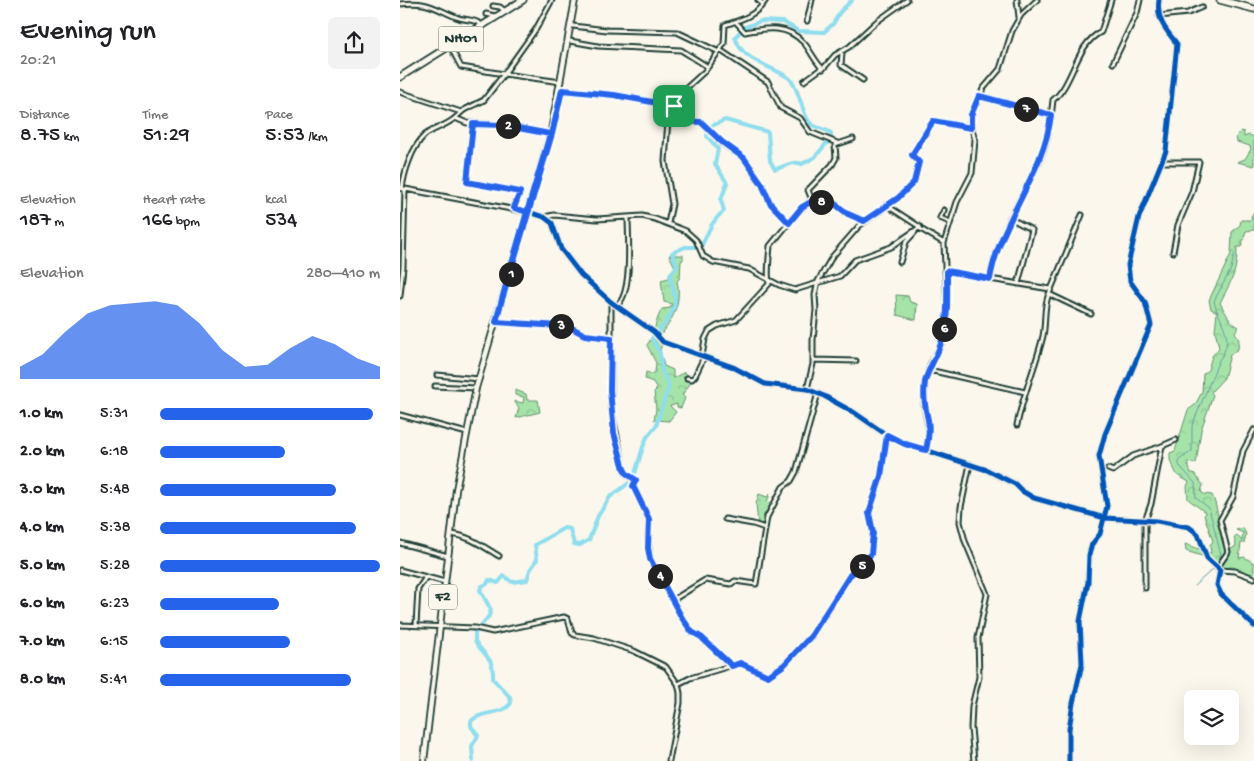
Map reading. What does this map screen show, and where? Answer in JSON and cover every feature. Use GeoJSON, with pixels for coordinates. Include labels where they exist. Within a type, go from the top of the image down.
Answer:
{"type":"FeatureCollection","features":[{"type":"Feature","properties":{"kind":"highway","name":"NH01"},"geometry":{"type":"LineString","coordinates":[[400,77],[523,0]]}},
{"type":"Feature","properties":{"kind":"highway"},"geometry":{"type":"LineString","coordinates":[[1220,0],[1254,9]]}},
{"type":"Feature","properties":{"kind":"main road","name":"F2"},"geometry":{"type":"LineString","coordinates":[[424,761],[456,490],[467,433],[478,379],[552,134],[562,90],[576,0]]}},
{"type":"Feature","properties":{"kind":"main road","name":"F2"},"geometry":{"type":"LineString","coordinates":[[528,212],[550,134],[576,0]]}},
{"type":"Feature","properties":{"kind":"street"},"geometry":{"type":"LineString","coordinates":[[400,296],[403,267],[402,189],[406,171],[421,139],[425,134],[445,126],[461,112],[484,100],[536,29],[552,0]]}},
{"type":"Feature","properties":{"kind":"street"},"geometry":{"type":"LineString","coordinates":[[758,0],[763,4]]}},
{"type":"Feature","properties":{"kind":"street"},"geometry":{"type":"LineString","coordinates":[[668,223],[672,204],[665,161],[668,120],[674,106],[690,84],[700,77],[720,51],[724,44],[725,25],[736,22],[756,11],[766,0]]}},
{"type":"Feature","properties":{"kind":"street"},"geometry":{"type":"LineString","coordinates":[[807,21],[812,0]]}},
{"type":"Feature","properties":{"kind":"street"},"geometry":{"type":"LineString","coordinates":[[804,81],[822,68],[825,68],[835,55],[842,53],[876,22],[907,0]]}},
{"type":"Feature","properties":{"kind":"street"},"geometry":{"type":"LineString","coordinates":[[1017,0],[1019,18]]}},
{"type":"Feature","properties":{"kind":"street"},"geometry":{"type":"LineString","coordinates":[[926,450],[928,421],[924,397],[929,370],[941,344],[947,312],[947,271],[944,243],[957,202],[972,173],[975,140],[971,128],[971,115],[979,96],[1000,70],[1012,31],[1019,18],[1037,0]]}},
{"type":"Feature","properties":{"kind":"street"},"geometry":{"type":"LineString","coordinates":[[990,279],[997,249],[1040,158],[1053,100],[1062,93],[1065,81],[1070,76],[1084,47],[1094,35],[1101,32],[1110,0]]}},
{"type":"Feature","properties":{"kind":"street"},"geometry":{"type":"LineString","coordinates":[[1113,63],[1140,0]]}},
{"type":"Feature","properties":{"kind":"street"},"geometry":{"type":"LineString","coordinates":[[1069,761],[1069,729],[1082,664],[1080,621],[1088,582],[1088,555],[1092,544],[1100,534],[1105,518],[1107,500],[1098,463],[1100,448],[1151,325],[1145,302],[1132,286],[1128,265],[1139,217],[1163,162],[1168,140],[1168,116],[1177,47],[1176,42],[1167,34],[1159,16],[1159,0]]}},
{"type":"Feature","properties":{"kind":"street"},"geometry":{"type":"LineString","coordinates":[[400,4],[432,5],[459,18],[474,20],[482,25]]}},
{"type":"Feature","properties":{"kind":"street"},"geometry":{"type":"LineString","coordinates":[[493,6],[500,7],[505,11]]}},
{"type":"Feature","properties":{"kind":"street"},"geometry":{"type":"LineString","coordinates":[[1159,16],[1188,13],[1202,7]]}},
{"type":"Feature","properties":{"kind":"street"},"geometry":{"type":"LineString","coordinates":[[486,14],[497,16]]}},
{"type":"Feature","properties":{"kind":"street"},"geometry":{"type":"LineString","coordinates":[[736,22],[742,31],[770,27],[789,32],[805,44],[809,53],[822,68]]}},
{"type":"Feature","properties":{"kind":"street"},"geometry":{"type":"LineString","coordinates":[[573,26],[607,30],[677,32],[720,51],[768,82],[781,108],[800,118],[810,132],[816,136],[829,138],[836,143],[853,139]]}},
{"type":"Feature","properties":{"kind":"street"},"geometry":{"type":"LineString","coordinates":[[452,35],[457,42]]}},
{"type":"Feature","properties":{"kind":"street"},"geometry":{"type":"LineString","coordinates":[[570,42],[598,46],[681,50],[708,67]]}},
{"type":"Feature","properties":{"kind":"street"},"geometry":{"type":"LineString","coordinates":[[450,46],[461,67],[561,82]]}},
{"type":"Feature","properties":{"kind":"street"},"geometry":{"type":"LineString","coordinates":[[842,53],[841,65],[862,80]]}},
{"type":"Feature","properties":{"kind":"street"},"geometry":{"type":"LineString","coordinates":[[562,90],[614,95],[674,106]]}},
{"type":"Feature","properties":{"kind":"street"},"geometry":{"type":"LineString","coordinates":[[400,92],[461,112]]}},
{"type":"Feature","properties":{"kind":"street"},"geometry":{"type":"LineString","coordinates":[[979,96],[1051,115]]}},
{"type":"Feature","properties":{"kind":"street"},"geometry":{"type":"LineString","coordinates":[[455,118],[473,124],[502,125],[550,134]]}},
{"type":"Feature","properties":{"kind":"street"},"geometry":{"type":"LineString","coordinates":[[668,120],[701,122],[709,128],[748,162],[770,203],[789,223]]}},
{"type":"Feature","properties":{"kind":"street"},"geometry":{"type":"LineString","coordinates":[[807,389],[813,360],[815,295],[818,281],[832,257],[864,221],[886,206],[914,182],[919,162],[912,155],[933,121],[971,128]]}},
{"type":"Feature","properties":{"kind":"street"},"geometry":{"type":"LineString","coordinates":[[473,124],[467,182],[520,192],[514,208]]}},
{"type":"Feature","properties":{"kind":"street"},"geometry":{"type":"LineString","coordinates":[[812,200],[808,190],[832,165],[836,158],[834,148],[836,143]]}},
{"type":"Feature","properties":{"kind":"street"},"geometry":{"type":"LineString","coordinates":[[1163,162],[1199,162],[1192,192],[1178,225],[1173,252]]}},
{"type":"Feature","properties":{"kind":"street"},"geometry":{"type":"LineString","coordinates":[[402,189],[514,208],[544,217],[554,226],[561,249],[574,267],[611,302],[654,332],[663,342],[733,367],[765,384],[807,389],[818,393],[842,405],[887,435],[905,444],[970,464],[1006,478],[1022,492],[1034,498],[1105,518],[1145,521],[1192,528],[1198,534],[1206,558],[1217,567],[1254,578]]}},
{"type":"Feature","properties":{"kind":"street"},"geometry":{"type":"LineString","coordinates":[[687,378],[694,378],[703,357],[705,339],[709,331],[717,326],[736,320],[769,284],[770,246],[802,207],[812,200],[835,204],[848,214],[864,221]]}},
{"type":"Feature","properties":{"kind":"street"},"geometry":{"type":"LineString","coordinates":[[886,206],[944,243]]}},
{"type":"Feature","properties":{"kind":"street"},"geometry":{"type":"LineString","coordinates":[[944,210],[940,218],[950,222]]}},
{"type":"Feature","properties":{"kind":"street"},"geometry":{"type":"LineString","coordinates":[[544,217],[554,215],[596,219],[642,216],[668,223],[686,231],[699,245],[700,252],[713,262],[749,269],[769,281],[795,290],[818,281],[840,276],[855,260],[891,247],[920,227]]}},
{"type":"Feature","properties":{"kind":"street"},"geometry":{"type":"LineString","coordinates":[[1017,425],[1043,335],[1045,305],[1082,215]]}},
{"type":"Feature","properties":{"kind":"street"},"geometry":{"type":"LineString","coordinates":[[617,306],[621,302],[626,281],[628,217]]}},
{"type":"Feature","properties":{"kind":"street"},"geometry":{"type":"LineString","coordinates":[[1010,218],[1032,230],[1018,284]]}},
{"type":"Feature","properties":{"kind":"street"},"geometry":{"type":"LineString","coordinates":[[900,262],[906,242],[920,227]]}},
{"type":"Feature","properties":{"kind":"street"},"geometry":{"type":"LineString","coordinates":[[947,271],[1050,289]]}},
{"type":"Feature","properties":{"kind":"street"},"geometry":{"type":"LineString","coordinates":[[1049,294],[1091,314]]}},
{"type":"Feature","properties":{"kind":"street"},"geometry":{"type":"LineString","coordinates":[[611,302],[610,390],[614,433],[624,469],[636,480],[633,486],[649,519],[648,548],[650,559],[682,618],[692,632],[701,637],[732,666]]}},
{"type":"Feature","properties":{"kind":"street"},"geometry":{"type":"LineString","coordinates":[[496,322],[570,327],[585,335],[611,338]]}},
{"type":"Feature","properties":{"kind":"street"},"geometry":{"type":"LineString","coordinates":[[813,360],[856,361]]}},
{"type":"Feature","properties":{"kind":"street"},"geometry":{"type":"LineString","coordinates":[[929,370],[1025,392]]}},
{"type":"Feature","properties":{"kind":"street"},"geometry":{"type":"LineString","coordinates":[[437,375],[478,379]]}},
{"type":"Feature","properties":{"kind":"street"},"geometry":{"type":"LineString","coordinates":[[435,386],[476,388]]}},
{"type":"Feature","properties":{"kind":"street"},"geometry":{"type":"LineString","coordinates":[[673,600],[705,580],[731,584],[735,581],[756,584],[765,528],[771,509],[784,487],[791,481],[796,472],[818,393]]}},
{"type":"Feature","properties":{"kind":"street"},"geometry":{"type":"LineString","coordinates":[[400,415],[467,433]]}},
{"type":"Feature","properties":{"kind":"street"},"geometry":{"type":"LineString","coordinates":[[1254,430],[1243,451],[1233,498],[1220,520],[1228,552],[1227,557],[1217,567],[1217,585],[1221,594],[1254,626]]}},
{"type":"Feature","properties":{"kind":"street"},"geometry":{"type":"LineString","coordinates":[[678,684],[690,678],[740,663],[768,676],[784,665],[811,636],[850,575],[862,566],[871,554],[873,532],[869,513],[881,476],[887,435]]}},
{"type":"Feature","properties":{"kind":"street"},"geometry":{"type":"LineString","coordinates":[[1108,469],[1114,471],[1133,456],[1176,440]]}},
{"type":"Feature","properties":{"kind":"street"},"geometry":{"type":"LineString","coordinates":[[1145,588],[1145,521],[1151,504],[1162,446]]}},
{"type":"Feature","properties":{"kind":"street"},"geometry":{"type":"LineString","coordinates":[[970,464],[960,507],[960,522],[965,542],[987,594],[978,638],[978,677],[972,706],[971,728],[974,761]]}},
{"type":"Feature","properties":{"kind":"street"},"geometry":{"type":"LineString","coordinates":[[725,519],[765,528]]}},
{"type":"Feature","properties":{"kind":"street"},"geometry":{"type":"LineString","coordinates":[[451,534],[462,535],[481,543],[499,556]]}},
{"type":"Feature","properties":{"kind":"street"},"geometry":{"type":"LineString","coordinates":[[400,543],[448,556]]}},
{"type":"Feature","properties":{"kind":"street"},"geometry":{"type":"LineString","coordinates":[[400,570],[445,582]]}},
{"type":"Feature","properties":{"kind":"street"},"geometry":{"type":"LineString","coordinates":[[416,625],[418,588],[426,577]]}},
{"type":"Feature","properties":{"kind":"street"},"geometry":{"type":"LineString","coordinates":[[400,625],[475,628],[493,632],[564,618],[568,619],[572,633],[575,635],[608,643],[664,664],[678,684],[680,704],[668,761]]}},
{"type":"Feature","properties":{"kind":"green space"},"geometry":{"type":"Polygon","coordinates":[[[1241,131],[1244,132],[1244,137],[1249,135],[1254,137],[1254,166],[1237,162],[1245,159],[1251,149],[1250,146],[1237,142],[1236,137],[1241,131]]]}},
{"type":"Feature","properties":{"kind":"green space"},"geometry":{"type":"Polygon","coordinates":[[[1254,212],[1254,230],[1246,231],[1241,247],[1237,247],[1233,275],[1220,303],[1231,322],[1239,327],[1235,332],[1239,340],[1238,349],[1230,355],[1224,378],[1211,392],[1213,395],[1201,430],[1196,464],[1187,462],[1191,473],[1194,473],[1203,485],[1201,492],[1212,495],[1223,537],[1230,550],[1236,546],[1234,537],[1237,535],[1242,541],[1243,533],[1236,530],[1243,528],[1246,534],[1244,543],[1241,543],[1239,558],[1244,557],[1254,563],[1254,576],[1237,570],[1221,568],[1208,558],[1186,551],[1185,544],[1211,553],[1210,545],[1213,541],[1204,515],[1206,513],[1188,499],[1187,486],[1189,482],[1177,475],[1170,460],[1170,453],[1175,451],[1188,410],[1195,405],[1202,392],[1203,374],[1208,370],[1212,356],[1219,348],[1215,330],[1217,312],[1211,309],[1209,300],[1231,254],[1232,232],[1240,225],[1241,220],[1252,220],[1251,216],[1254,212]]]}},
{"type":"Feature","properties":{"kind":"green space"},"geometry":{"type":"Polygon","coordinates":[[[669,255],[683,255],[683,260],[681,261],[680,278],[677,281],[677,304],[672,318],[659,337],[663,342],[660,350],[664,366],[673,370],[673,378],[685,372],[692,381],[682,395],[685,398],[681,408],[677,407],[677,404],[670,406],[676,412],[669,421],[654,420],[656,409],[654,392],[657,389],[653,382],[645,379],[646,372],[652,374],[655,372],[656,363],[647,345],[652,337],[662,309],[670,308],[672,304],[664,302],[661,280],[669,278],[670,272],[675,267],[669,255]]]}},
{"type":"Feature","properties":{"kind":"green space"},"geometry":{"type":"Polygon","coordinates":[[[896,295],[908,296],[910,302],[917,304],[916,320],[897,315],[896,295]]]}},
{"type":"Feature","properties":{"kind":"green space"},"geometry":{"type":"Polygon","coordinates":[[[515,390],[526,394],[527,400],[538,400],[540,412],[516,418],[519,408],[514,401],[523,403],[524,397],[515,395],[515,390]]]}},
{"type":"Feature","properties":{"kind":"green space"},"geometry":{"type":"Polygon","coordinates":[[[759,494],[767,497],[770,494],[767,502],[772,503],[767,514],[764,514],[764,526],[758,524],[756,504],[759,494]]]}},
{"type":"Feature","properties":{"kind":"waterway"},"geometry":{"type":"LineString","coordinates":[[473,761],[472,746],[478,736],[471,726],[471,721],[481,715],[502,710],[511,703],[510,697],[493,679],[490,661],[475,641],[475,633],[489,616],[491,610],[480,590],[482,586],[487,584],[489,580],[498,583],[504,576],[512,582],[527,580],[530,570],[537,560],[535,545],[564,528],[570,529],[574,544],[580,545],[589,540],[598,516],[610,497],[633,480],[647,437],[656,426],[669,386],[662,371],[660,354],[652,339],[667,320],[675,303],[670,275],[677,266],[672,253],[685,247],[701,247],[713,223],[724,211],[721,200],[727,183],[715,164],[718,149],[707,136],[709,127],[725,120],[768,132],[770,161],[775,169],[792,163],[802,164],[815,157],[831,138],[831,133],[812,125],[807,119],[795,87],[789,78],[750,58],[735,37],[745,27],[761,21],[783,22],[799,31],[824,32],[833,24],[840,12],[852,0]]}},
{"type":"Feature","properties":{"kind":"waterway"},"geometry":{"type":"LineString","coordinates":[[1194,586],[1213,569],[1221,555],[1209,508],[1196,498],[1195,483],[1179,465],[1179,460],[1192,451],[1192,426],[1226,345],[1225,331],[1214,301],[1231,269],[1234,255]]}},
{"type":"Feature","properties":{"kind":"cycle path"},"geometry":{"type":"LineString","coordinates":[[1069,761],[1069,729],[1082,664],[1080,621],[1088,582],[1089,555],[1092,544],[1100,534],[1107,506],[1099,456],[1105,434],[1151,325],[1145,302],[1130,281],[1128,265],[1139,217],[1166,151],[1177,44],[1160,19],[1159,0]]}},
{"type":"Feature","properties":{"kind":"cycle path"},"geometry":{"type":"LineString","coordinates":[[529,212],[544,217],[552,223],[561,249],[581,275],[611,302],[654,332],[663,342],[733,367],[765,384],[807,389],[824,396],[855,413],[894,440],[987,470],[1015,484],[1034,498],[1105,518],[1157,521],[1189,527],[1198,534],[1207,558],[1220,570],[1217,585],[1221,594],[1254,626]]}},
{"type":"Feature","properties":{"kind":"route"},"geometry":{"type":"LineString","coordinates":[[674,106],[614,95],[562,90],[552,134],[501,303],[503,294],[527,212],[514,208],[520,192],[467,182],[473,124],[495,124],[550,134],[503,294],[496,322],[570,327],[585,335],[611,338],[610,390],[614,433],[624,469],[627,474],[636,480],[633,486],[649,519],[648,548],[650,559],[682,618],[692,632],[701,637],[732,666],[740,663],[762,675],[768,676],[784,665],[791,655],[811,636],[819,620],[839,594],[850,575],[862,566],[871,554],[873,532],[869,513],[881,476],[887,435],[894,440],[926,450],[928,421],[924,404],[925,382],[930,365],[941,344],[945,328],[947,271],[990,279],[997,249],[1046,142],[1051,115],[979,96],[974,104],[971,115],[971,128],[933,121],[923,134],[912,155],[919,162],[914,182],[898,198],[864,221],[843,211],[838,205],[811,200],[797,212],[789,223],[770,203],[762,184],[748,162],[722,142],[705,124],[701,122],[668,120],[674,106]]}}]}
